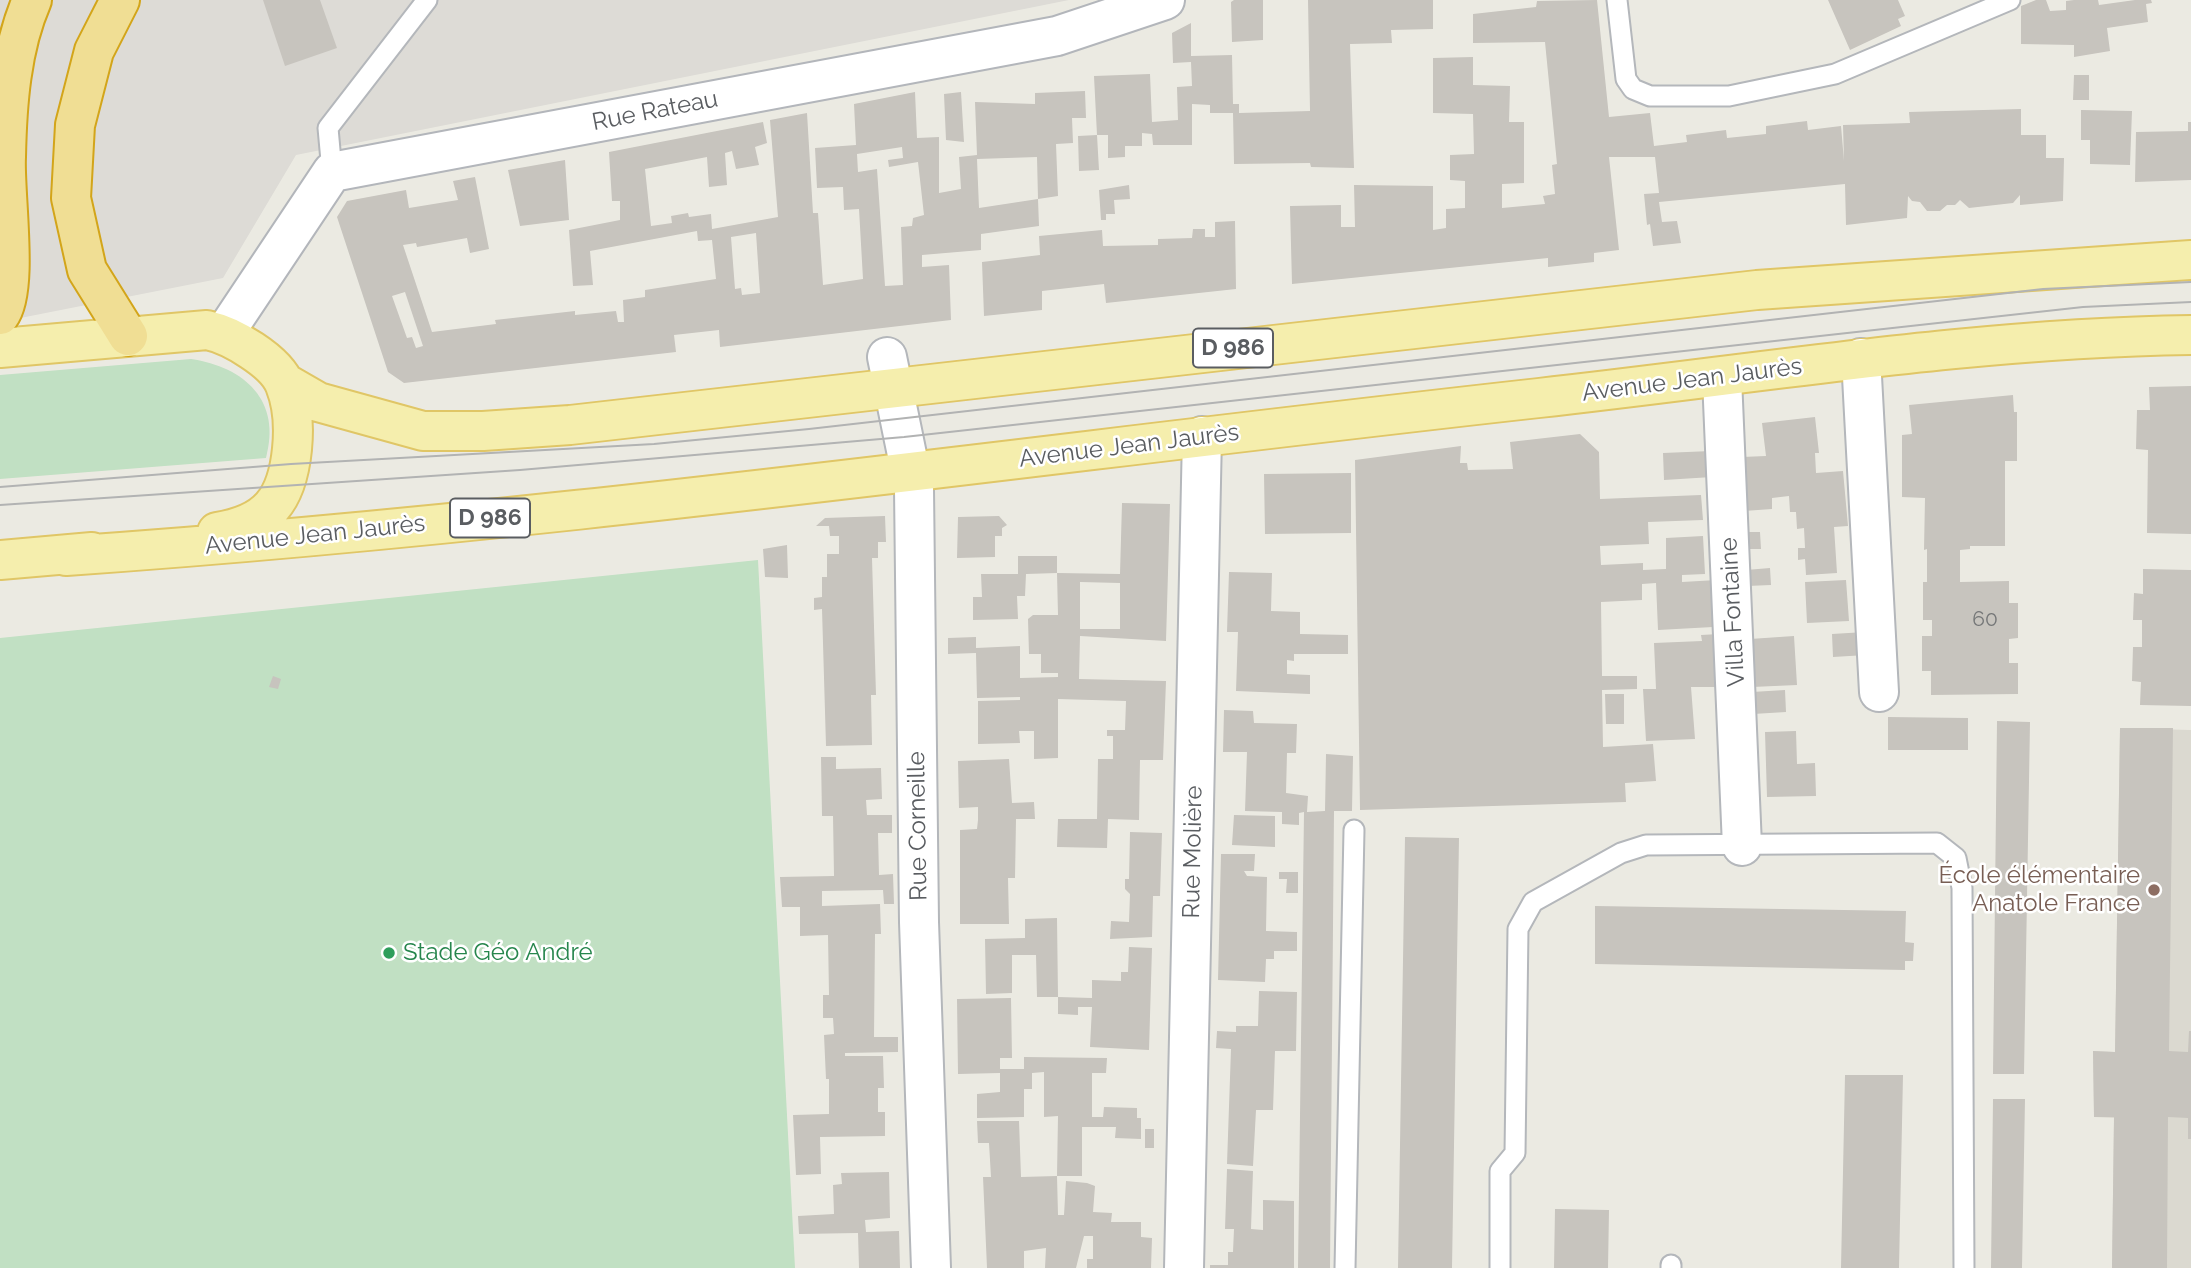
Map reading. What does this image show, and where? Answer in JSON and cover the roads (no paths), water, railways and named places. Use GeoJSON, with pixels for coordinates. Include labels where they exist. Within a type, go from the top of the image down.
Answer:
{"type":"FeatureCollection","features":[{"type":"Feature","properties":{"kind":"highway"},"geometry":{"type":"LineString","coordinates":[[0,315],[5,308],[9,285],[5,159],[10,92],[25,18],[32,0]]}},
{"type":"Feature","properties":{"kind":"highway"},"geometry":{"type":"LineString","coordinates":[[120,0],[94,51],[75,125],[71,198],[87,270],[128,336]]}},
{"type":"Feature","properties":{"kind":"main road","name":"D 986"},"geometry":{"type":"LineString","coordinates":[[285,383],[318,402],[423,431],[483,431],[570,425],[889,371],[1757,290],[2191,260]]}},
{"type":"Feature","properties":{"kind":"main road"},"geometry":{"type":"LineString","coordinates":[[0,348],[207,330],[224,334],[260,356],[285,383],[294,428],[291,464],[287,483],[279,500],[265,515],[242,528],[66,556],[2,561]]}},
{"type":"Feature","properties":{"kind":"main road","name":"Avenue Jean Jaurès"},"geometry":{"type":"LineString","coordinates":[[66,556],[382,529],[912,472],[1202,436],[1722,378],[1861,358],[2055,341],[2191,335]]}},
{"type":"Feature","properties":{"kind":"street","name":"Rue Rateau"},"geometry":{"type":"LineString","coordinates":[[332,172],[1057,36],[1165,0]]}},
{"type":"Feature","properties":{"kind":"street"},"geometry":{"type":"LineString","coordinates":[[224,334],[332,172]]}},
{"type":"Feature","properties":{"kind":"street"},"geometry":{"type":"LineString","coordinates":[[1861,358],[1879,692]]}},
{"type":"Feature","properties":{"kind":"street","name":"Rue Corneille"},"geometry":{"type":"LineString","coordinates":[[889,371],[912,472],[919,922],[931,1268]]}},
{"type":"Feature","properties":{"kind":"street","name":"Villa Fontaine"},"geometry":{"type":"LineString","coordinates":[[1722,378],[1742,846]]}},
{"type":"Feature","properties":{"kind":"street","name":"Rue Molière"},"geometry":{"type":"LineString","coordinates":[[1184,1268],[1202,436]]}},
{"type":"Feature","properties":{"kind":"lane"},"geometry":{"type":"LineString","coordinates":[[332,172],[328,128],[427,0]]}},
{"type":"Feature","properties":{"kind":"lane"},"geometry":{"type":"LineString","coordinates":[[1617,0],[1626,79],[1633,89],[1650,96],[1730,96],[1835,74],[2010,0]]}},
{"type":"Feature","properties":{"kind":"lane"},"geometry":{"type":"LineString","coordinates":[[1345,1268],[1354,830]]}},
{"type":"Feature","properties":{"kind":"lane"},"geometry":{"type":"LineString","coordinates":[[1500,1268],[1500,1171],[1515,1153],[1518,929],[1533,902],[1621,853],[1646,845],[1937,843],[1956,858],[1962,888],[1964,1268]]}},
{"type":"Feature","properties":{"kind":"tram line"},"geometry":{"type":"LineString","coordinates":[[0,487],[291,464],[654,444],[809,429],[2043,289],[2191,282]]}},
{"type":"Feature","properties":{"kind":"tram line"},"geometry":{"type":"LineString","coordinates":[[0,505],[520,470],[904,437],[2083,307],[2191,302]]}},
{"type":"Feature","properties":{"kind":"place","name":"École élémentaire Anatole France"},"geometry":{"type":"Point","coordinates":[2154,890]}},
{"type":"Feature","properties":{"kind":"place","name":"Stade Géo André"},"geometry":{"type":"Point","coordinates":[389,953]}}]}
